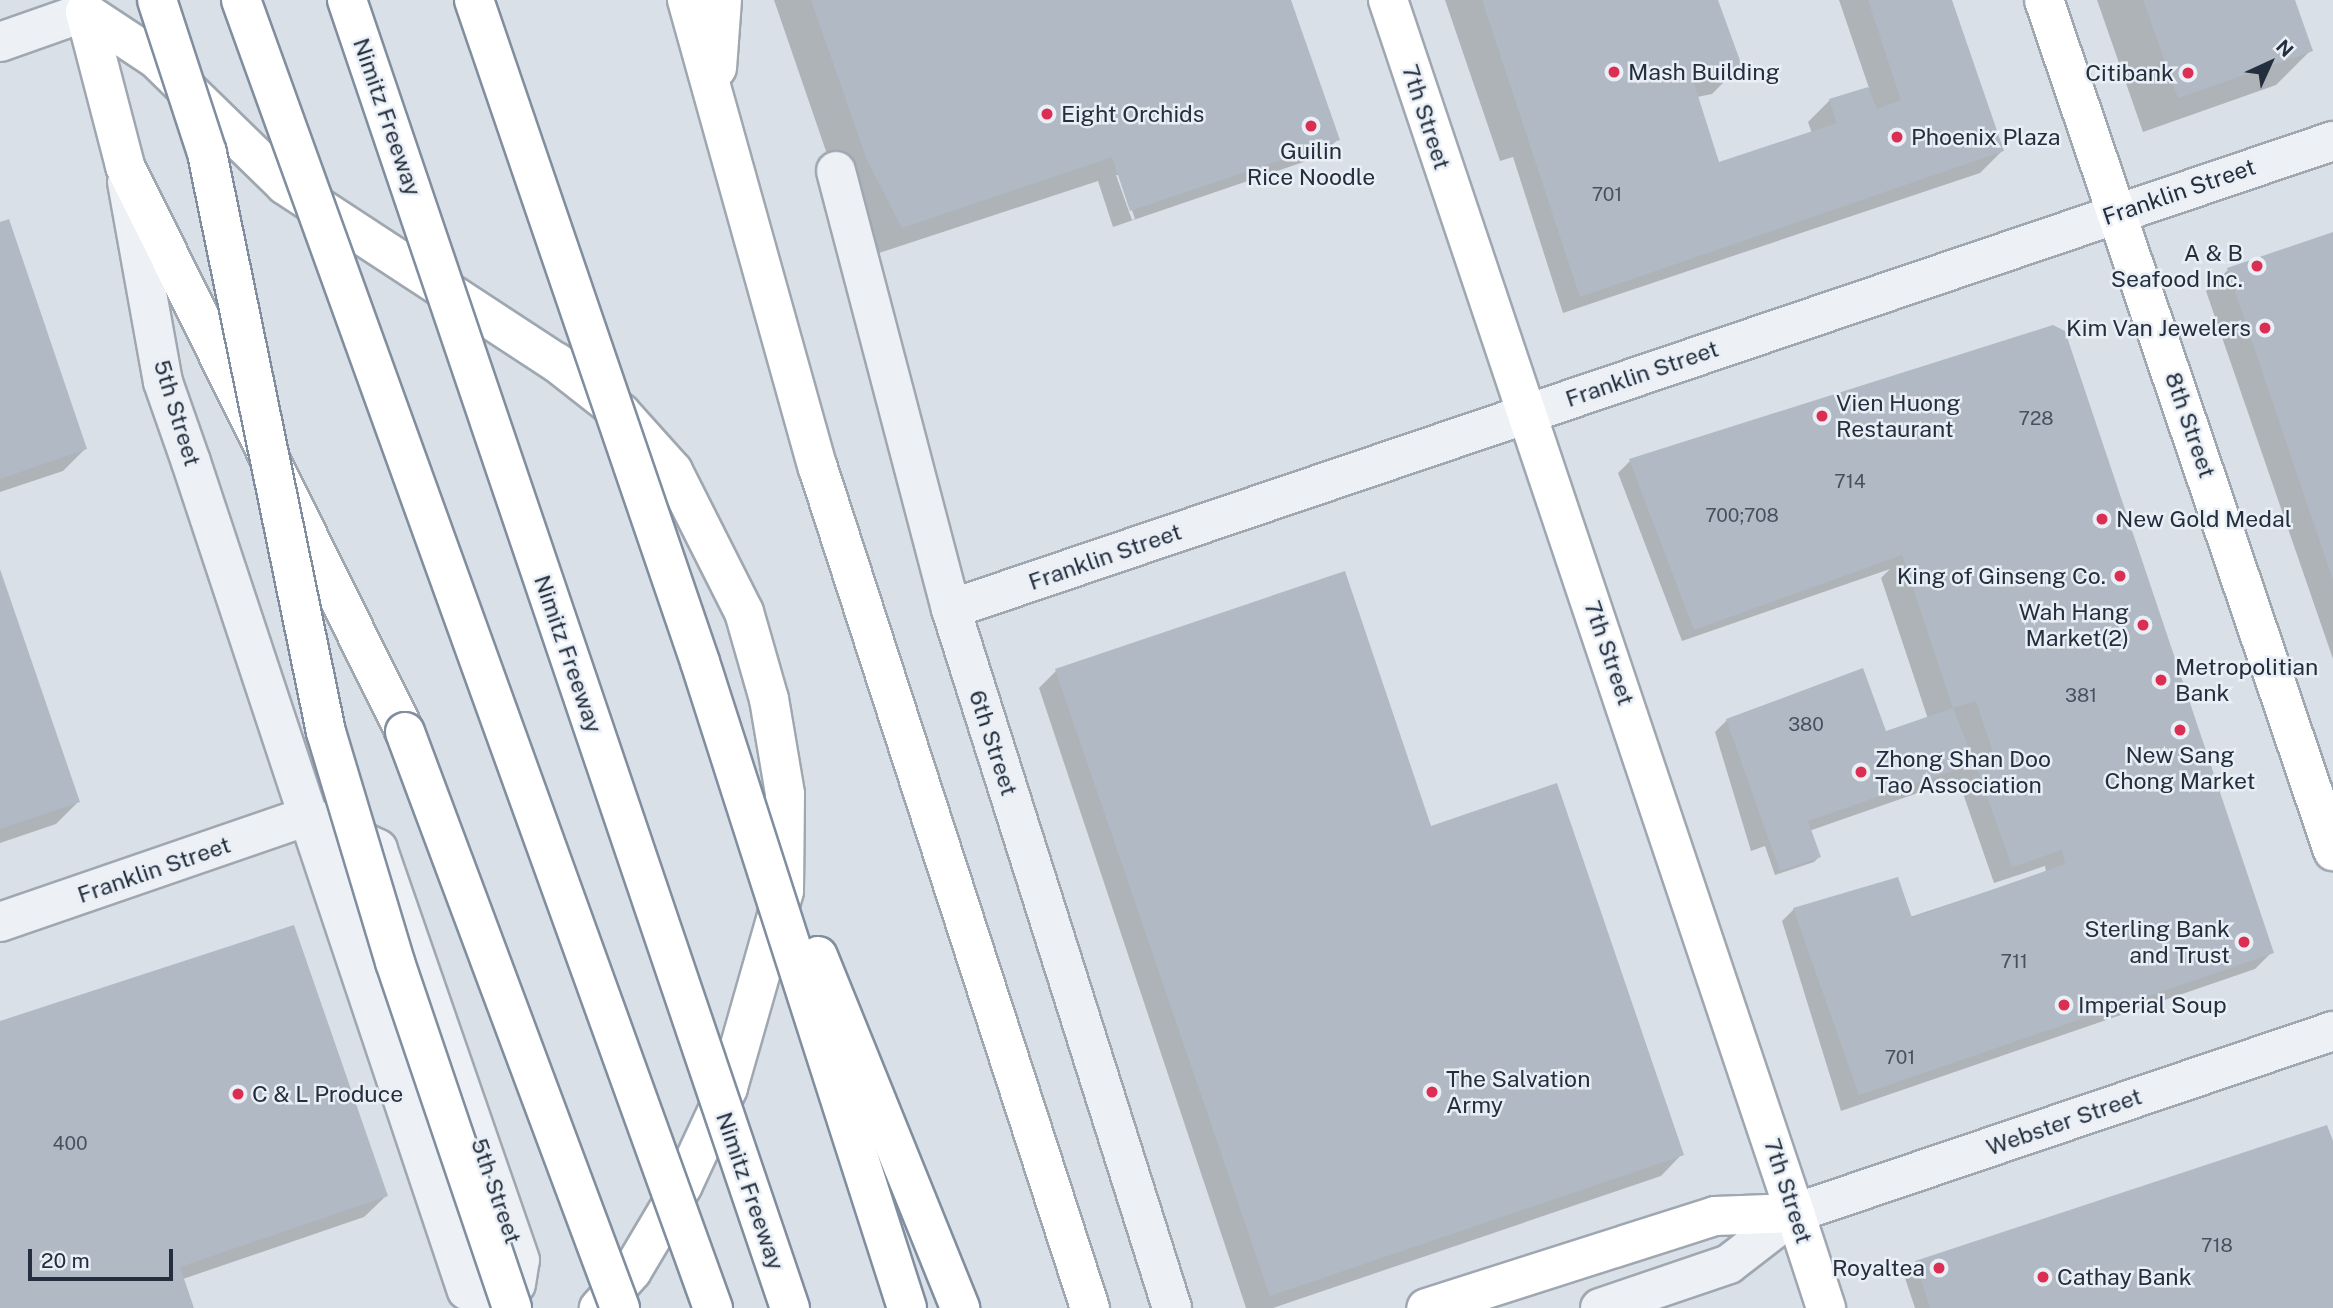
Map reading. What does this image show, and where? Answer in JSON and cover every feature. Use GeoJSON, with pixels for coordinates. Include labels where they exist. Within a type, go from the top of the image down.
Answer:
{"type":"FeatureCollection","features":[{"type":"Feature","properties":{"kind":"main road"},"geometry":{"type":"LineString","coordinates":[[83,6],[120,0]]}},
{"type":"Feature","properties":{"kind":"main road"},"geometry":{"type":"LineString","coordinates":[[157,0],[207,153],[326,732],[395,962],[512,1308]]}},
{"type":"Feature","properties":{"kind":"main road"},"geometry":{"type":"LineString","coordinates":[[241,0],[713,1308]]}},
{"type":"Feature","properties":{"kind":"main road","name":"Nimitz Freeway"},"geometry":{"type":"LineString","coordinates":[[347,0],[790,1308]]}},
{"type":"Feature","properties":{"kind":"main road"},"geometry":{"type":"LineString","coordinates":[[474,0],[700,662],[907,1308]]}},
{"type":"Feature","properties":{"kind":"main road"},"geometry":{"type":"LineString","coordinates":[[687,0],[818,468],[1090,1308]]}},
{"type":"Feature","properties":{"kind":"main road"},"geometry":{"type":"LineString","coordinates":[[715,98],[722,0]]}},
{"type":"Feature","properties":{"kind":"main road","name":"7th Street"},"geometry":{"type":"LineString","coordinates":[[1388,0],[1826,1308]]}},
{"type":"Feature","properties":{"kind":"main road","name":"8th Street"},"geometry":{"type":"LineString","coordinates":[[2044,0],[2333,850]]}},
{"type":"Feature","properties":{"kind":"main road"},"geometry":{"type":"LineString","coordinates":[[83,6],[156,59],[285,185],[556,362],[621,413],[673,471],[744,612],[769,699],[785,794],[784,891],[728,1088],[682,1185],[632,1271],[599,1308]]}},
{"type":"Feature","properties":{"kind":"main road","name":"5th Street"},"geometry":{"type":"LineString","coordinates":[[83,6],[125,166]]}},
{"type":"Feature","properties":{"kind":"main road"},"geometry":{"type":"LineString","coordinates":[[125,166],[405,732],[620,1308]]}},
{"type":"Feature","properties":{"kind":"main road"},"geometry":{"type":"LineString","coordinates":[[700,662],[960,1308]]}},
{"type":"Feature","properties":{"kind":"main road","name":"Webster Street"},"geometry":{"type":"LineString","coordinates":[[1426,1308],[1715,1216],[1795,1213]]}},
{"type":"Feature","properties":{"kind":"street"},"geometry":{"type":"LineString","coordinates":[[0,42],[83,6]]}},
{"type":"Feature","properties":{"kind":"street","name":"Franklin Street"},"geometry":{"type":"LineString","coordinates":[[951,609],[2333,141]]}},
{"type":"Feature","properties":{"kind":"street","name":"5th Street"},"geometry":{"type":"LineString","coordinates":[[125,166],[163,382],[308,816],[467,1290],[482,1294],[516,1284],[520,1260],[378,849],[308,816]]}},
{"type":"Feature","properties":{"kind":"street","name":"6th Street"},"geometry":{"type":"LineString","coordinates":[[836,171],[951,609],[1172,1308]]}},
{"type":"Feature","properties":{"kind":"street","name":"Franklin Street"},"geometry":{"type":"LineString","coordinates":[[0,922],[308,816]]}},
{"type":"Feature","properties":{"kind":"street","name":"Webster Street"},"geometry":{"type":"LineString","coordinates":[[1600,1308],[1729,1264],[1795,1213],[2333,1031]]}},
{"type":"Feature","properties":{"kind":"building","name":"Eight Orchids"},"geometry":{"type":"Polygon","coordinates":[[[811,0],[1291,0],[1340,140],[1130,211],[1112,157],[902,228],[867,160],[811,0]]]}},
{"type":"Feature","properties":{"kind":"building"},"geometry":{"type":"Polygon","coordinates":[[[1482,0],[1718,0],[1742,66],[1693,80],[1719,162],[1837,123],[1829,99],[1868,87],[1877,109],[1901,100],[1868,0],[1952,0],[2004,151],[1580,297],[1482,0]]]}},
{"type":"Feature","properties":{"kind":"building"},"geometry":{"type":"Polygon","coordinates":[[[2143,0],[2295,0],[2313,51],[2178,98],[2143,0]]]}},
{"type":"Feature","properties":{"kind":"building"},"geometry":{"type":"Polygon","coordinates":[[[9,219],[87,449],[0,479],[0,222],[9,219]]]}},
{"type":"Feature","properties":{"kind":"building"},"geometry":{"type":"Polygon","coordinates":[[[2333,232],[2333,580],[2227,268],[2333,232]]]}},
{"type":"Feature","properties":{"kind":"building"},"geometry":{"type":"Polygon","coordinates":[[[2053,325],[2065,331],[2274,953],[1859,1095],[1793,908],[1898,877],[1912,918],[2065,864],[2062,850],[2012,867],[1975,763],[1995,758],[1976,701],[1953,708],[1902,555],[1694,630],[1629,459],[2053,325]]]}},
{"type":"Feature","properties":{"kind":"building"},"geometry":{"type":"Polygon","coordinates":[[[0,569],[80,802],[0,829],[0,569]]]}},
{"type":"Feature","properties":{"kind":"building"},"geometry":{"type":"Polygon","coordinates":[[[1345,571],[1431,826],[1557,783],[1684,1155],[1270,1296],[1055,669],[1345,571]]]}},
{"type":"Feature","properties":{"kind":"building"},"geometry":{"type":"Polygon","coordinates":[[[1863,668],[1886,731],[1953,708],[1975,763],[1808,821],[1821,857],[1780,871],[1726,719],[1863,668]]]}},
{"type":"Feature","properties":{"kind":"building"},"geometry":{"type":"Polygon","coordinates":[[[294,925],[388,1196],[180,1267],[194,1308],[0,1308],[0,1021],[294,925]]]}},
{"type":"Feature","properties":{"kind":"building"},"geometry":{"type":"Polygon","coordinates":[[[2327,1125],[2333,1141],[2333,1308],[1930,1308],[1915,1261],[2327,1125]]]}},
{"type":"Feature","properties":{"kind":"place","name":"Mash Building"},"geometry":{"type":"Point","coordinates":[1614,72]}},
{"type":"Feature","properties":{"kind":"place","name":"Citibank"},"geometry":{"type":"Point","coordinates":[2188,73]}},
{"type":"Feature","properties":{"kind":"place","name":"Eight Orchids"},"geometry":{"type":"Point","coordinates":[1047,114]}},
{"type":"Feature","properties":{"kind":"place","name":"Guilin Rice Noodle"},"geometry":{"type":"Point","coordinates":[1311,126]}},
{"type":"Feature","properties":{"kind":"place","name":"Phoenix Plaza"},"geometry":{"type":"Point","coordinates":[1897,137]}},
{"type":"Feature","properties":{"kind":"place","name":"A & B Seafood Inc."},"geometry":{"type":"Point","coordinates":[2257,266]}},
{"type":"Feature","properties":{"kind":"place","name":"Kim Van Jewelers"},"geometry":{"type":"Point","coordinates":[2265,328]}},
{"type":"Feature","properties":{"kind":"place","name":"Vien Huong Restaurant"},"geometry":{"type":"Point","coordinates":[1822,416]}},
{"type":"Feature","properties":{"kind":"place","name":"New Gold Medal"},"geometry":{"type":"Point","coordinates":[2102,519]}},
{"type":"Feature","properties":{"kind":"place","name":"King of Ginseng Co."},"geometry":{"type":"Point","coordinates":[2120,576]}},
{"type":"Feature","properties":{"kind":"place","name":"Wah Hang Market(2)"},"geometry":{"type":"Point","coordinates":[2143,625]}},
{"type":"Feature","properties":{"kind":"place","name":"Metropolitian Bank"},"geometry":{"type":"Point","coordinates":[2161,680]}},
{"type":"Feature","properties":{"kind":"place","name":"New Sang Chong Market"},"geometry":{"type":"Point","coordinates":[2180,730]}},
{"type":"Feature","properties":{"kind":"place","name":"Zhong Shan Doo Tao Association"},"geometry":{"type":"Point","coordinates":[1861,772]}},
{"type":"Feature","properties":{"kind":"place","name":"Sterling Bank and Trust"},"geometry":{"type":"Point","coordinates":[2244,942]}},
{"type":"Feature","properties":{"kind":"place","name":"Imperial Soup"},"geometry":{"type":"Point","coordinates":[2064,1005]}},
{"type":"Feature","properties":{"kind":"place","name":"The Salvation Army"},"geometry":{"type":"Point","coordinates":[1432,1092]}},
{"type":"Feature","properties":{"kind":"place","name":"C & L Produce"},"geometry":{"type":"Point","coordinates":[238,1094]}},
{"type":"Feature","properties":{"kind":"place","name":"Royaltea"},"geometry":{"type":"Point","coordinates":[1939,1268]}},
{"type":"Feature","properties":{"kind":"place","name":"Cathay Bank"},"geometry":{"type":"Point","coordinates":[2043,1277]}}]}
